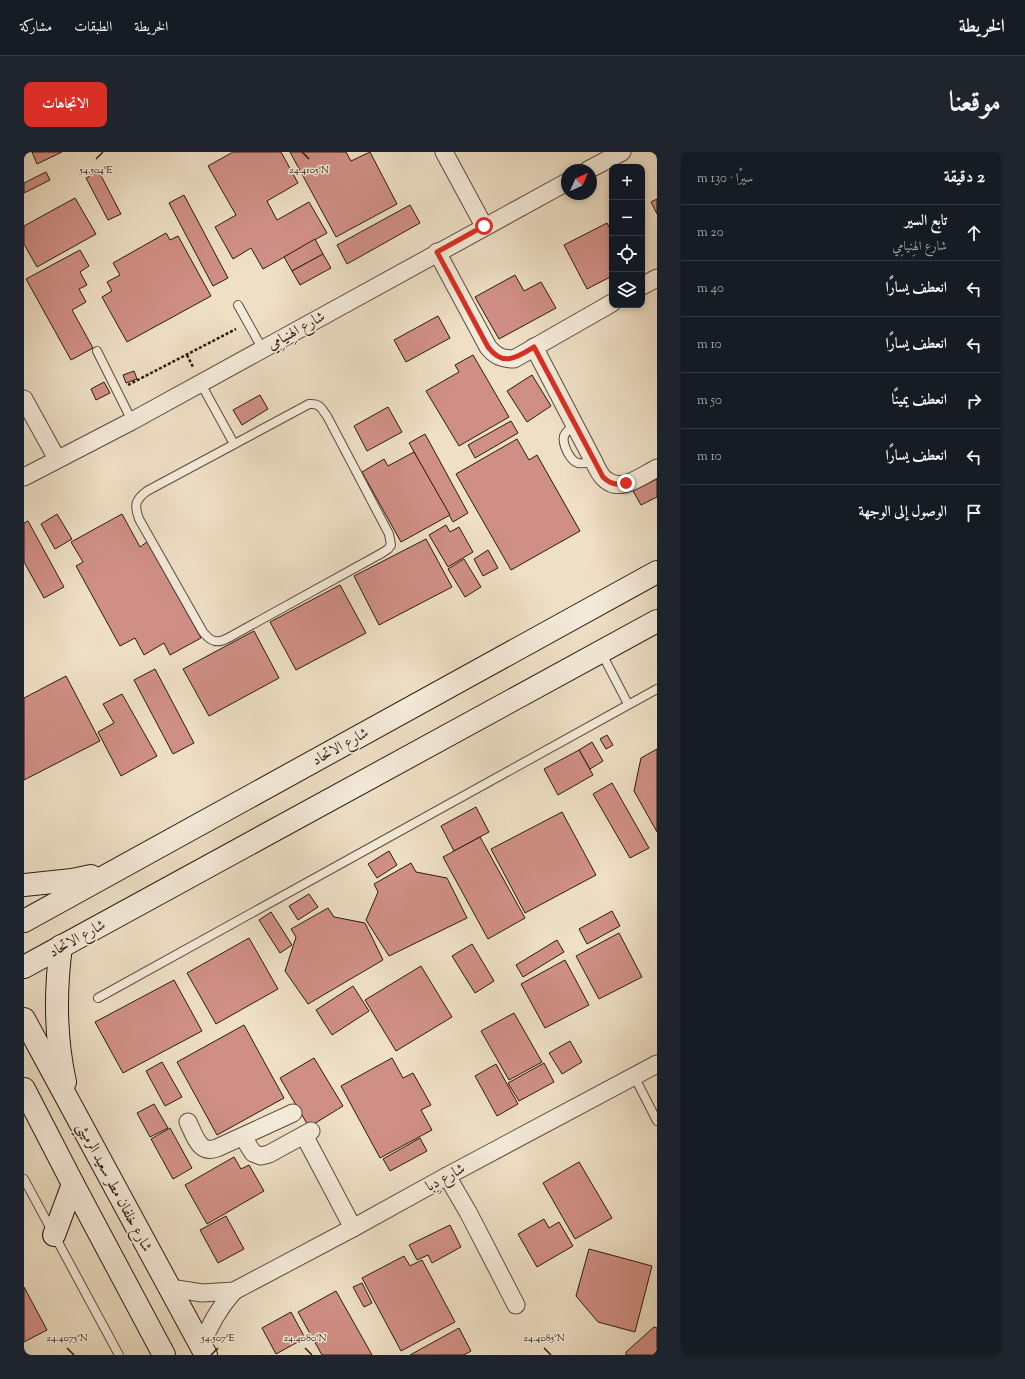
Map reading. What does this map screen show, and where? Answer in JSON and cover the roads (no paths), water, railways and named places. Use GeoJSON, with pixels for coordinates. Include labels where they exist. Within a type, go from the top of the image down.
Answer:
{"type":"FeatureCollection","features":[{"type":"Feature","properties":{"kind":"main road","name":"شارع الاتحاد"},"geometry":{"type":"LineString","coordinates":[[24,921],[110,872],[657,572]]}},
{"type":"Feature","properties":{"kind":"main road","name":"شارع الاتحاد"},"geometry":{"type":"LineString","coordinates":[[24,967],[657,621]]}},
{"type":"Feature","properties":{"kind":"main road"},"geometry":{"type":"LineString","coordinates":[[24,885],[72,880],[110,872]]}},
{"type":"Feature","properties":{"kind":"main road"},"geometry":{"type":"LineString","coordinates":[[61,946],[56,995],[57,1031],[61,1066],[69,1101]]}},
{"type":"Feature","properties":{"kind":"main road","name":"شارع خلفان مطر سعيد الرميثي"},"geometry":{"type":"LineString","coordinates":[[24,1019],[204,1351]]}},
{"type":"Feature","properties":{"kind":"main road"},"geometry":{"type":"LineString","coordinates":[[24,1089],[164,1355]]}},
{"type":"Feature","properties":{"kind":"main road"},"geometry":{"type":"LineString","coordinates":[[54,1235],[73,1184]]}},
{"type":"Feature","properties":{"kind":"street"},"geometry":{"type":"LineString","coordinates":[[444,152],[484,226]]}},
{"type":"Feature","properties":{"kind":"street"},"geometry":{"type":"LineString","coordinates":[[597,165],[622,152]]}},
{"type":"Feature","properties":{"kind":"street","name":"شارع الهِنيامِي"},"geometry":{"type":"LineString","coordinates":[[24,477],[132,421],[200,382],[561,185]]}},
{"type":"Feature","properties":{"kind":"street"},"geometry":{"type":"LineString","coordinates":[[437,252],[488,347],[492,353],[499,357],[514,359],[609,305]]}},
{"type":"Feature","properties":{"kind":"street"},"geometry":{"type":"LineString","coordinates":[[534,347],[594,462],[606,481],[616,485],[626,483],[657,468]]}},
{"type":"Feature","properties":{"kind":"street"},"geometry":{"type":"LineString","coordinates":[[24,399],[57,459]]}},
{"type":"Feature","properties":{"kind":"street","name":"شارع دِبا"},"geometry":{"type":"LineString","coordinates":[[204,1351],[207,1331],[214,1317],[223,1303],[234,1291],[657,1064]]}},
{"type":"Feature","properties":{"kind":"street"},"geometry":{"type":"LineString","coordinates":[[188,1122],[201,1146],[209,1150],[243,1137],[293,1113]]}},
{"type":"Feature","properties":{"kind":"street"},"geometry":{"type":"LineString","coordinates":[[243,1137],[253,1153],[261,1156],[269,1154],[307,1133],[353,1228]]}},
{"type":"Feature","properties":{"kind":"street"},"geometry":{"type":"LineString","coordinates":[[447,1176],[468,1212],[516,1305]]}},
{"type":"Feature","properties":{"kind":"street","name":"شارع دِبا"},"geometry":{"type":"LineString","coordinates":[[170,1288],[202,1293],[234,1291]]}},
{"type":"Feature","properties":{"kind":"lane"},"geometry":{"type":"LineString","coordinates":[[238,305],[262,348]]}},
{"type":"Feature","properties":{"kind":"lane"},"geometry":{"type":"LineString","coordinates":[[97,351],[132,421]]}},
{"type":"Feature","properties":{"kind":"lane"},"geometry":{"type":"LineString","coordinates":[[200,382],[234,444]]}},
{"type":"Feature","properties":{"kind":"lane"},"geometry":{"type":"LineString","coordinates":[[309,404],[316,404],[327,416],[389,534],[391,545],[382,553],[221,642],[214,642],[203,632],[139,518],[136,510],[136,502],[147,491],[234,444],[309,404]]}},
{"type":"Feature","properties":{"kind":"lane"},"geometry":{"type":"LineString","coordinates":[[600,651],[628,704]]}},
{"type":"Feature","properties":{"kind":"lane"},"geometry":{"type":"LineString","coordinates":[[98,998],[657,688]]}},
{"type":"Feature","properties":{"kind":"lane"},"geometry":{"type":"LineString","coordinates":[[634,1076],[657,1121]]}},
{"type":"Feature","properties":{"kind":"lane"},"geometry":{"type":"LineString","coordinates":[[24,1179],[119,1355]]}}]}
